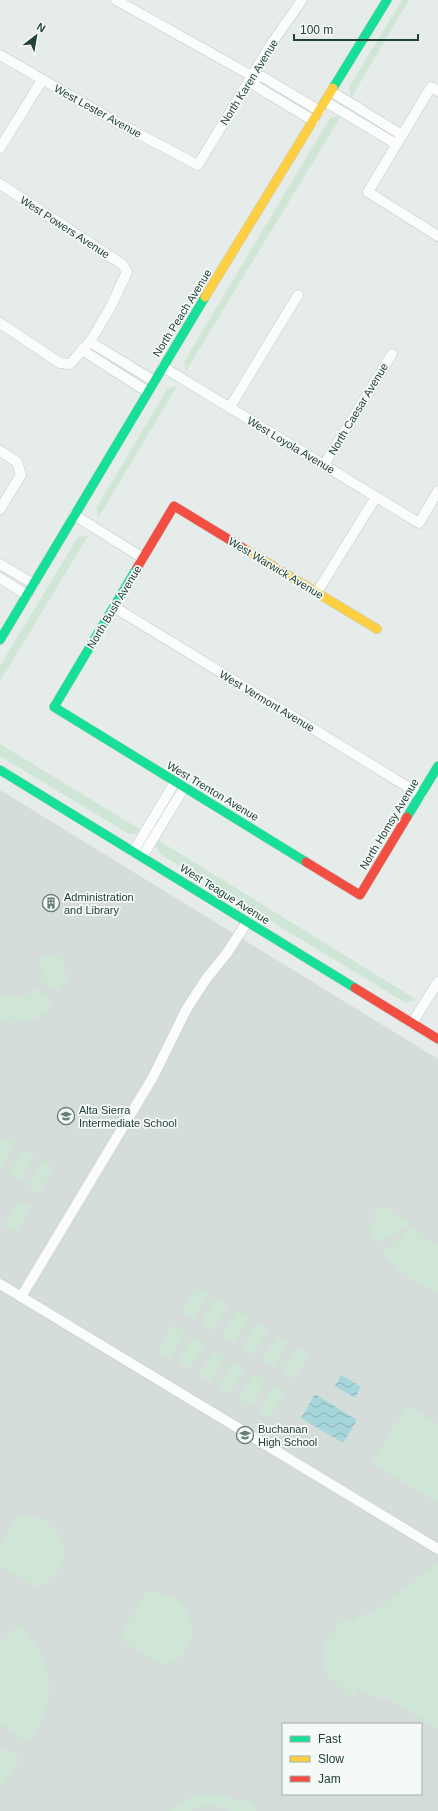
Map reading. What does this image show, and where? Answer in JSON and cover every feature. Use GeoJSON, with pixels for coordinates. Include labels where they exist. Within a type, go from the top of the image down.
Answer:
{"type":"FeatureCollection","features":[{"type":"Feature","properties":{"kind":"street"},"geometry":{"type":"LineString","coordinates":[[116,0],[252,76],[262,77],[320,111]]}},
{"type":"Feature","properties":{"kind":"street","name":"North Karen Avenue"},"geometry":{"type":"LineString","coordinates":[[198,165],[252,76],[302,0]]}},
{"type":"Feature","properties":{"kind":"street","name":"North Peach Avenue"},"geometry":{"type":"LineString","coordinates":[[0,640],[154,381],[387,0]]}},
{"type":"Feature","properties":{"kind":"street","name":"West Lester Avenue"},"geometry":{"type":"LineString","coordinates":[[0,55],[42,80],[198,165]]}},
{"type":"Feature","properties":{"kind":"street"},"geometry":{"type":"LineString","coordinates":[[252,76],[256,86],[314,121]]}},
{"type":"Feature","properties":{"kind":"street"},"geometry":{"type":"LineString","coordinates":[[0,148],[42,80]]}},
{"type":"Feature","properties":{"kind":"street"},"geometry":{"type":"LineString","coordinates":[[435,89],[396,144],[368,192],[438,236]]}},
{"type":"Feature","properties":{"kind":"street"},"geometry":{"type":"LineString","coordinates":[[332,92],[402,135]]}},
{"type":"Feature","properties":{"kind":"street"},"geometry":{"type":"LineString","coordinates":[[326,102],[396,144]]}},
{"type":"Feature","properties":{"kind":"street","name":"West Powers Avenue"},"geometry":{"type":"LineString","coordinates":[[0,184],[122,264],[127,272],[110,308],[90,342]]}},
{"type":"Feature","properties":{"kind":"street"},"geometry":{"type":"LineString","coordinates":[[230,408],[298,295]]}},
{"type":"Feature","properties":{"kind":"street"},"geometry":{"type":"LineString","coordinates":[[0,323],[60,363],[70,364],[90,342],[154,381]]}},
{"type":"Feature","properties":{"kind":"street"},"geometry":{"type":"LineString","coordinates":[[82,350],[148,392]]}},
{"type":"Feature","properties":{"kind":"street","name":"North Caesar Avenue"},"geometry":{"type":"LineString","coordinates":[[324,465],[392,354]]}},
{"type":"Feature","properties":{"kind":"street","name":"West Loyola Avenue"},"geometry":{"type":"LineString","coordinates":[[163,367],[419,523],[438,491]]}},
{"type":"Feature","properties":{"kind":"street"},"geometry":{"type":"LineString","coordinates":[[0,451],[17,462],[21,475],[0,509]]}},
{"type":"Feature","properties":{"kind":"street"},"geometry":{"type":"LineString","coordinates":[[317,592],[376,497]]}},
{"type":"Feature","properties":{"kind":"street","name":"West Warwick Avenue"},"geometry":{"type":"LineString","coordinates":[[174,506],[377,629]]}},
{"type":"Feature","properties":{"kind":"street","name":"North Bush Avenue"},"geometry":{"type":"LineString","coordinates":[[54,708],[174,506]]}},
{"type":"Feature","properties":{"kind":"street"},"geometry":{"type":"LineString","coordinates":[[74,515],[144,558]]}},
{"type":"Feature","properties":{"kind":"street"},"geometry":{"type":"LineString","coordinates":[[0,564],[34,584]]}},
{"type":"Feature","properties":{"kind":"street"},"geometry":{"type":"LineString","coordinates":[[0,578],[27,595]]}},
{"type":"Feature","properties":{"kind":"street","name":"West Vermont Avenue"},"geometry":{"type":"LineString","coordinates":[[114,607],[421,795]]}},
{"type":"Feature","properties":{"kind":"street","name":"West Trenton Avenue"},"geometry":{"type":"LineString","coordinates":[[54,708],[360,895]]}},
{"type":"Feature","properties":{"kind":"street","name":"North Homsy Avenue"},"geometry":{"type":"LineString","coordinates":[[360,895],[438,766]]}},
{"type":"Feature","properties":{"kind":"street","name":"West Teague Avenue"},"geometry":{"type":"LineString","coordinates":[[0,770],[438,1039]]}},
{"type":"Feature","properties":{"kind":"street"},"geometry":{"type":"LineString","coordinates":[[137,854],[180,785]]}},
{"type":"Feature","properties":{"kind":"street"},"geometry":{"type":"LineString","coordinates":[[20,1297],[153,1077],[186,1010],[206,979],[227,953],[247,922]]}},
{"type":"Feature","properties":{"kind":"street"},"geometry":{"type":"LineString","coordinates":[[412,1023],[438,982]]}},
{"type":"Feature","properties":{"kind":"street"},"geometry":{"type":"LineString","coordinates":[[0,1284],[438,1549]]}},
{"type":"Feature","properties":{"kind":"shaded area","name":"Buchanan High School"},"geometry":{"type":"Polygon","coordinates":[[[0,790],[438,1059],[438,1811],[0,1811],[0,790]]]}},
{"type":"Feature","properties":{"kind":"green space"},"geometry":{"type":"Polygon","coordinates":[[[402,0],[409,0],[351,98],[349,87],[402,0]]]}},
{"type":"Feature","properties":{"kind":"green space"},"geometry":{"type":"Polygon","coordinates":[[[341,116],[186,371],[184,362],[330,118],[341,116]]]}},
{"type":"Feature","properties":{"kind":"green space"},"geometry":{"type":"Polygon","coordinates":[[[177,386],[98,518],[97,507],[168,388],[177,386]]]}},
{"type":"Feature","properties":{"kind":"green space"},"geometry":{"type":"Polygon","coordinates":[[[88,536],[0,681],[0,666],[78,537],[88,536]]]}},
{"type":"Feature","properties":{"kind":"green space"},"geometry":{"type":"Polygon","coordinates":[[[0,744],[141,830],[135,834],[129,834],[0,756],[0,744]]]}},
{"type":"Feature","properties":{"kind":"green space"},"geometry":{"type":"Polygon","coordinates":[[[158,840],[417,1000],[406,1003],[160,854],[156,847],[158,840]]]}},
{"type":"Feature","properties":{"kind":"green space"},"geometry":{"type":"Polygon","coordinates":[[[45,955],[62,959],[64,972],[68,973],[66,985],[62,984],[59,991],[40,981],[42,969],[39,959],[45,955]]]}},
{"type":"Feature","properties":{"kind":"green space"},"geometry":{"type":"Polygon","coordinates":[[[35,988],[53,1001],[48,1006],[51,1009],[33,1020],[14,1023],[0,1021],[0,1002],[5,995],[17,997],[25,995],[35,988]]]}},
{"type":"Feature","properties":{"kind":"green space"},"geometry":{"type":"Polygon","coordinates":[[[4,1137],[15,1144],[0,1169],[0,1143],[4,1137]]]}},
{"type":"Feature","properties":{"kind":"green space"},"geometry":{"type":"Polygon","coordinates":[[[23,1149],[35,1156],[20,1181],[8,1174],[23,1149]]]}},
{"type":"Feature","properties":{"kind":"green space"},"geometry":{"type":"Polygon","coordinates":[[[43,1160],[54,1167],[39,1193],[27,1186],[43,1160]]]}},
{"type":"Feature","properties":{"kind":"green space"},"geometry":{"type":"Polygon","coordinates":[[[19,1200],[31,1207],[16,1232],[4,1225],[19,1200]]]}},
{"type":"Feature","properties":{"kind":"green space"},"geometry":{"type":"Polygon","coordinates":[[[385,1207],[411,1224],[376,1244],[368,1229],[375,1224],[374,1211],[385,1207]]]}},
{"type":"Feature","properties":{"kind":"green space"},"geometry":{"type":"Polygon","coordinates":[[[413,1226],[427,1240],[438,1247],[438,1291],[414,1281],[394,1266],[382,1253],[413,1226]]]}},
{"type":"Feature","properties":{"kind":"green space"},"geometry":{"type":"Polygon","coordinates":[[[197,1286],[209,1293],[193,1319],[182,1312],[197,1286]]]}},
{"type":"Feature","properties":{"kind":"green space"},"geometry":{"type":"Polygon","coordinates":[[[216,1298],[228,1305],[213,1331],[201,1323],[216,1298]]]}},
{"type":"Feature","properties":{"kind":"green space"},"geometry":{"type":"Polygon","coordinates":[[[237,1311],[249,1318],[234,1343],[222,1336],[237,1311]]]}},
{"type":"Feature","properties":{"kind":"green space"},"geometry":{"type":"Polygon","coordinates":[[[257,1323],[268,1329],[253,1355],[242,1348],[257,1323]]]}},
{"type":"Feature","properties":{"kind":"green space"},"geometry":{"type":"Polygon","coordinates":[[[173,1325],[185,1332],[170,1358],[158,1351],[173,1325]]]}},
{"type":"Feature","properties":{"kind":"green space"},"geometry":{"type":"Polygon","coordinates":[[[278,1335],[289,1342],[274,1367],[262,1360],[278,1335]]]}},
{"type":"Feature","properties":{"kind":"green space"},"geometry":{"type":"Polygon","coordinates":[[[193,1337],[205,1344],[189,1369],[178,1362],[193,1337]]]}},
{"type":"Feature","properties":{"kind":"green space"},"geometry":{"type":"Polygon","coordinates":[[[297,1347],[309,1354],[294,1379],[282,1372],[297,1347]]]}},
{"type":"Feature","properties":{"kind":"green space"},"geometry":{"type":"Polygon","coordinates":[[[214,1350],[226,1357],[210,1382],[199,1375],[214,1350]]]}},
{"type":"Feature","properties":{"kind":"green space"},"geometry":{"type":"Polygon","coordinates":[[[233,1362],[245,1369],[230,1394],[218,1387],[233,1362]]]}},
{"type":"Feature","properties":{"kind":"green space"},"geometry":{"type":"Polygon","coordinates":[[[254,1374],[266,1381],[251,1406],[239,1399],[254,1374]]]}},
{"type":"Feature","properties":{"kind":"green space"},"geometry":{"type":"Polygon","coordinates":[[[274,1386],[285,1393],[270,1418],[258,1411],[274,1386]]]}},
{"type":"Feature","properties":{"kind":"green space"},"geometry":{"type":"Polygon","coordinates":[[[407,1405],[438,1424],[438,1503],[372,1463],[407,1405]]]}},
{"type":"Feature","properties":{"kind":"green space"},"geometry":{"type":"Polygon","coordinates":[[[23,1515],[39,1518],[51,1526],[60,1535],[64,1547],[63,1559],[59,1570],[50,1580],[36,1587],[0,1566],[0,1545],[17,1516],[23,1515]]]}},
{"type":"Feature","properties":{"kind":"green space"},"geometry":{"type":"Polygon","coordinates":[[[437,1564],[438,1729],[383,1696],[380,1700],[360,1689],[353,1699],[324,1672],[324,1642],[345,1618],[352,1622],[363,1612],[367,1617],[437,1564]]]}},
{"type":"Feature","properties":{"kind":"green space"},"geometry":{"type":"Polygon","coordinates":[[[151,1592],[167,1596],[180,1603],[188,1613],[192,1625],[191,1637],[187,1649],[178,1659],[164,1665],[124,1642],[122,1632],[145,1594],[151,1592]]]}},
{"type":"Feature","properties":{"kind":"green space"},"geometry":{"type":"Polygon","coordinates":[[[18,1625],[40,1651],[46,1666],[49,1681],[49,1697],[45,1712],[38,1727],[27,1742],[0,1723],[0,1642],[18,1625]]]}},
{"type":"Feature","properties":{"kind":"green space"},"geometry":{"type":"Polygon","coordinates":[[[0,1747],[20,1757],[13,1771],[0,1787],[0,1747]]]}},
{"type":"Feature","properties":{"kind":"green space"},"geometry":{"type":"Polygon","coordinates":[[[206,1793],[225,1795],[242,1804],[241,1800],[246,1799],[254,1804],[256,1811],[231,1811],[221,1807],[207,1805],[189,1811],[170,1811],[188,1798],[206,1793]]]}},
{"type":"Feature","properties":{"kind":"water"},"geometry":{"type":"Polygon","coordinates":[[[341,1375],[361,1387],[355,1398],[335,1386],[341,1375]]]}},
{"type":"Feature","properties":{"kind":"water"},"geometry":{"type":"Polygon","coordinates":[[[315,1394],[357,1420],[343,1443],[301,1418],[315,1394]]]}},
{"type":"Feature","properties":{"kind":"traffic: fast"},"geometry":{"type":"LineString","coordinates":[[333,88],[387,0]]}},
{"type":"Feature","properties":{"kind":"traffic: fast"},"geometry":{"type":"LineString","coordinates":[[0,640],[205,297]]}},
{"type":"Feature","properties":{"kind":"traffic: fast"},"geometry":{"type":"LineString","coordinates":[[137,568],[54,707],[306,862]]}},
{"type":"Feature","properties":{"kind":"traffic: fast"},"geometry":{"type":"LineString","coordinates":[[407,817],[438,766]]}},
{"type":"Feature","properties":{"kind":"traffic: fast"},"geometry":{"type":"LineString","coordinates":[[0,770],[355,988]]}},
{"type":"Feature","properties":{"kind":"traffic: slow"},"geometry":{"type":"LineString","coordinates":[[205,297],[333,88]]}},
{"type":"Feature","properties":{"kind":"traffic: slow"},"geometry":{"type":"LineString","coordinates":[[243,548],[377,629]]}},
{"type":"Feature","properties":{"kind":"traffic: jam"},"geometry":{"type":"LineString","coordinates":[[137,568],[174,506],[243,548]]}},
{"type":"Feature","properties":{"kind":"traffic: jam"},"geometry":{"type":"LineString","coordinates":[[306,862],[360,895],[407,817]]}},
{"type":"Feature","properties":{"kind":"traffic: jam"},"geometry":{"type":"LineString","coordinates":[[355,988],[438,1039]]}},
{"type":"Feature","properties":{"kind":"place","name":"Administration and Library"},"geometry":{"type":"Point","coordinates":[51,903]}},
{"type":"Feature","properties":{"kind":"place","name":"Alta Sierra Intermediate School"},"geometry":{"type":"Point","coordinates":[66,1116]}},
{"type":"Feature","properties":{"kind":"place","name":"Buchanan High School"},"geometry":{"type":"Point","coordinates":[245,1435]}}]}
